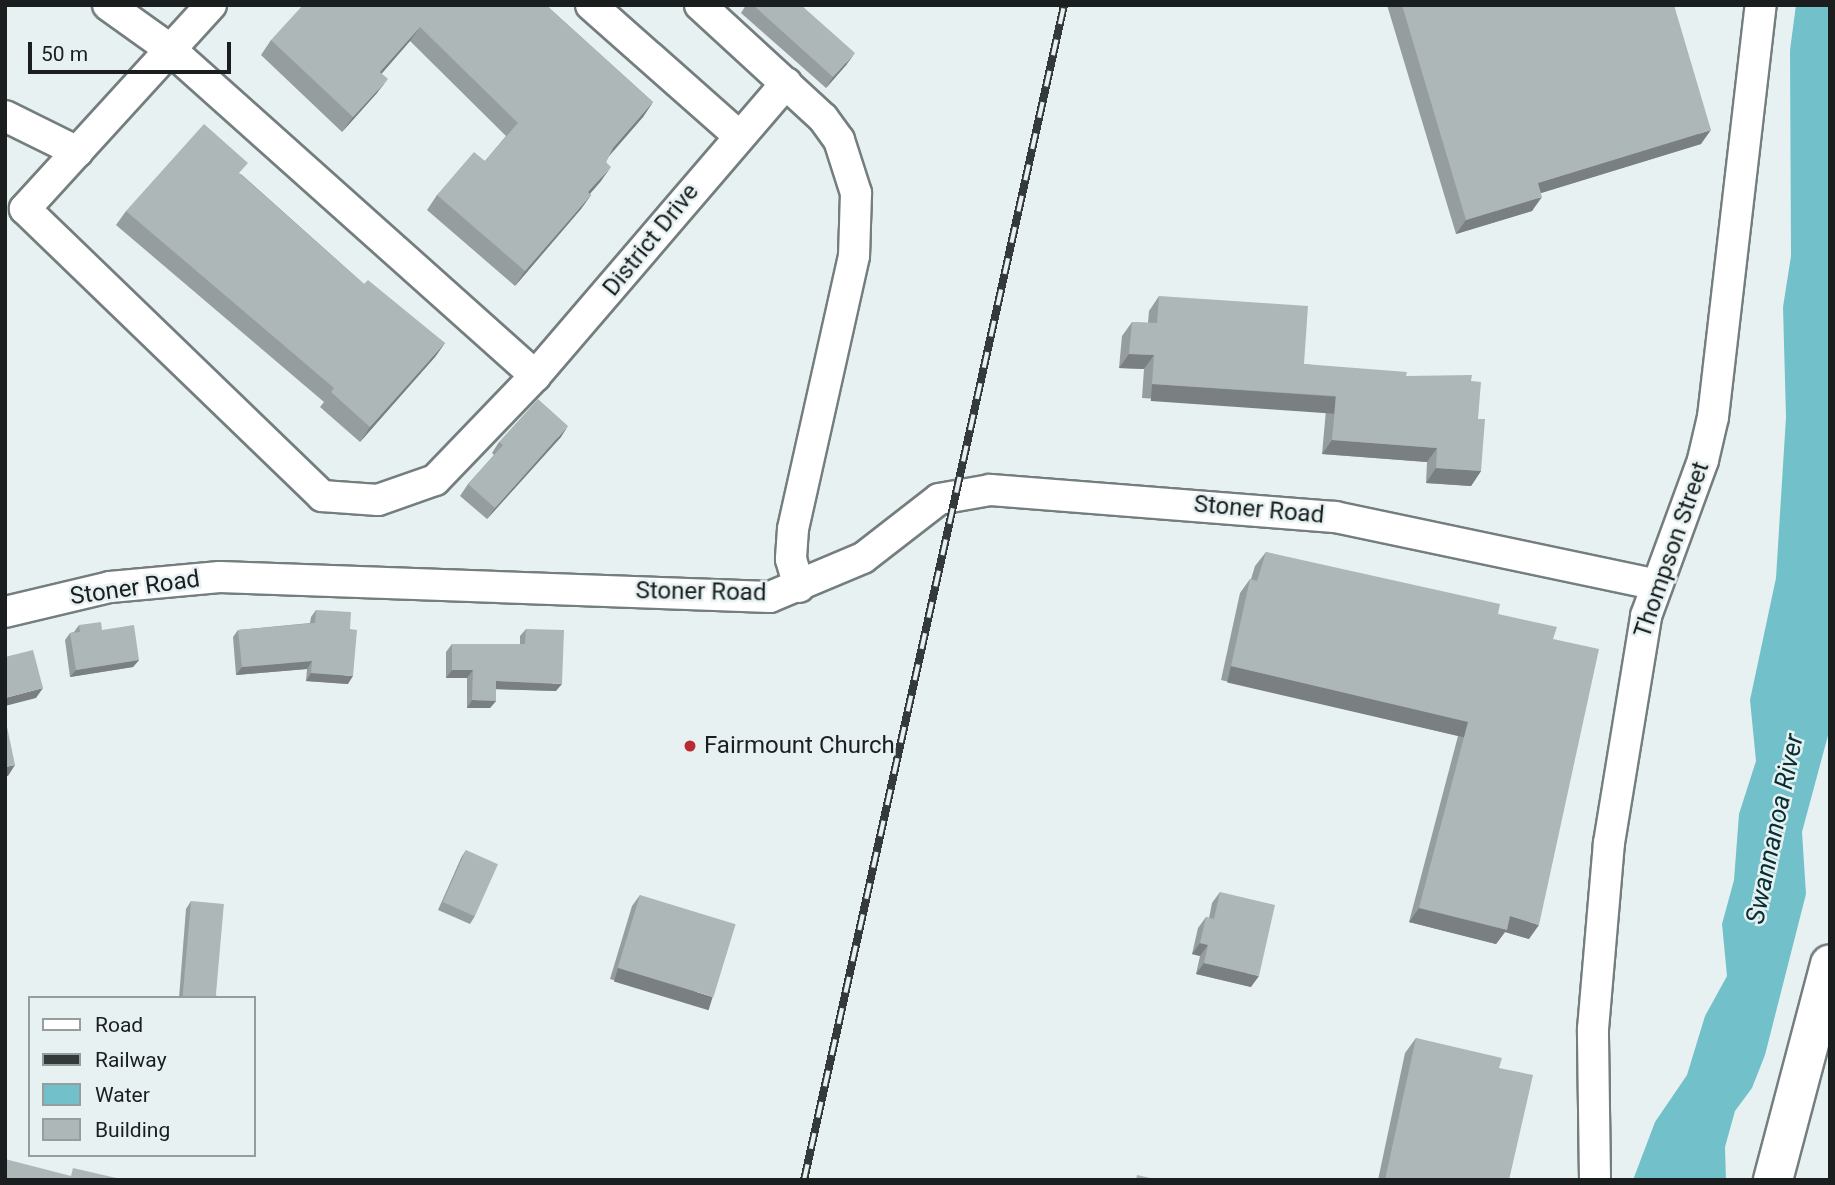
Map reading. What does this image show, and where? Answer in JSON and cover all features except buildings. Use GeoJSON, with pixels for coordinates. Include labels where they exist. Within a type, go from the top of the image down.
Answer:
{"type":"FeatureCollection","features":[{"type":"Feature","properties":{"kind":"main road"},"geometry":{"type":"LineString","coordinates":[[1773,1180],[1830,964]]}},
{"type":"Feature","properties":{"kind":"street"},"geometry":{"type":"LineString","coordinates":[[108,5],[172,50],[535,376]]}},
{"type":"Feature","properties":{"kind":"street"},"geometry":{"type":"LineString","coordinates":[[15,204],[78,152],[211,5]]}},
{"type":"Feature","properties":{"kind":"street"},"geometry":{"type":"LineString","coordinates":[[591,5],[738,135]]}},
{"type":"Feature","properties":{"kind":"street"},"geometry":{"type":"LineString","coordinates":[[700,5],[786,83],[839,140],[854,183],[858,220],[854,256],[793,529],[791,559],[799,587]]}},
{"type":"Feature","properties":{"kind":"street","name":"Thompson Street"},"geometry":{"type":"LineString","coordinates":[[1595,1180],[1593,1029],[1599,921],[1637,658],[1657,585],[1703,460],[1713,417],[1761,5]]}},
{"type":"Feature","properties":{"kind":"street","name":"District Drive"},"geometry":{"type":"LineString","coordinates":[[15,204],[322,496],[377,500],[435,480],[535,376],[626,274],[738,135],[786,83]]}},
{"type":"Feature","properties":{"kind":"street"},"geometry":{"type":"LineString","coordinates":[[5,116],[78,152]]}},
{"type":"Feature","properties":{"kind":"street","name":"Stoner Road"},"geometry":{"type":"LineString","coordinates":[[5,612],[110,587],[220,577],[534,585],[750,598],[799,587],[863,558],[939,499],[990,491],[1323,515],[1657,585]]}},
{"type":"Feature","properties":{"kind":"water","name":"Swannanoa River"},"geometry":{"type":"Polygon","coordinates":[[[1796,5],[1830,5],[1830,728],[1802,832],[1806,894],[1765,1055],[1752,1088],[1735,1111],[1725,1147],[1726,1180],[1633,1180],[1655,1122],[1687,1075],[1705,1016],[1727,976],[1722,924],[1734,880],[1739,814],[1756,761],[1750,700],[1776,578],[1786,417],[1783,307],[1791,256],[1790,50],[1796,5]]]}},
{"type":"Feature","properties":{"kind":"railway"},"geometry":{"type":"LineString","coordinates":[[804,1180],[1064,5]]}},
{"type":"Feature","properties":{"kind":"place","name":"Fairmount Church"},"geometry":{"type":"Point","coordinates":[690,746]}}]}
